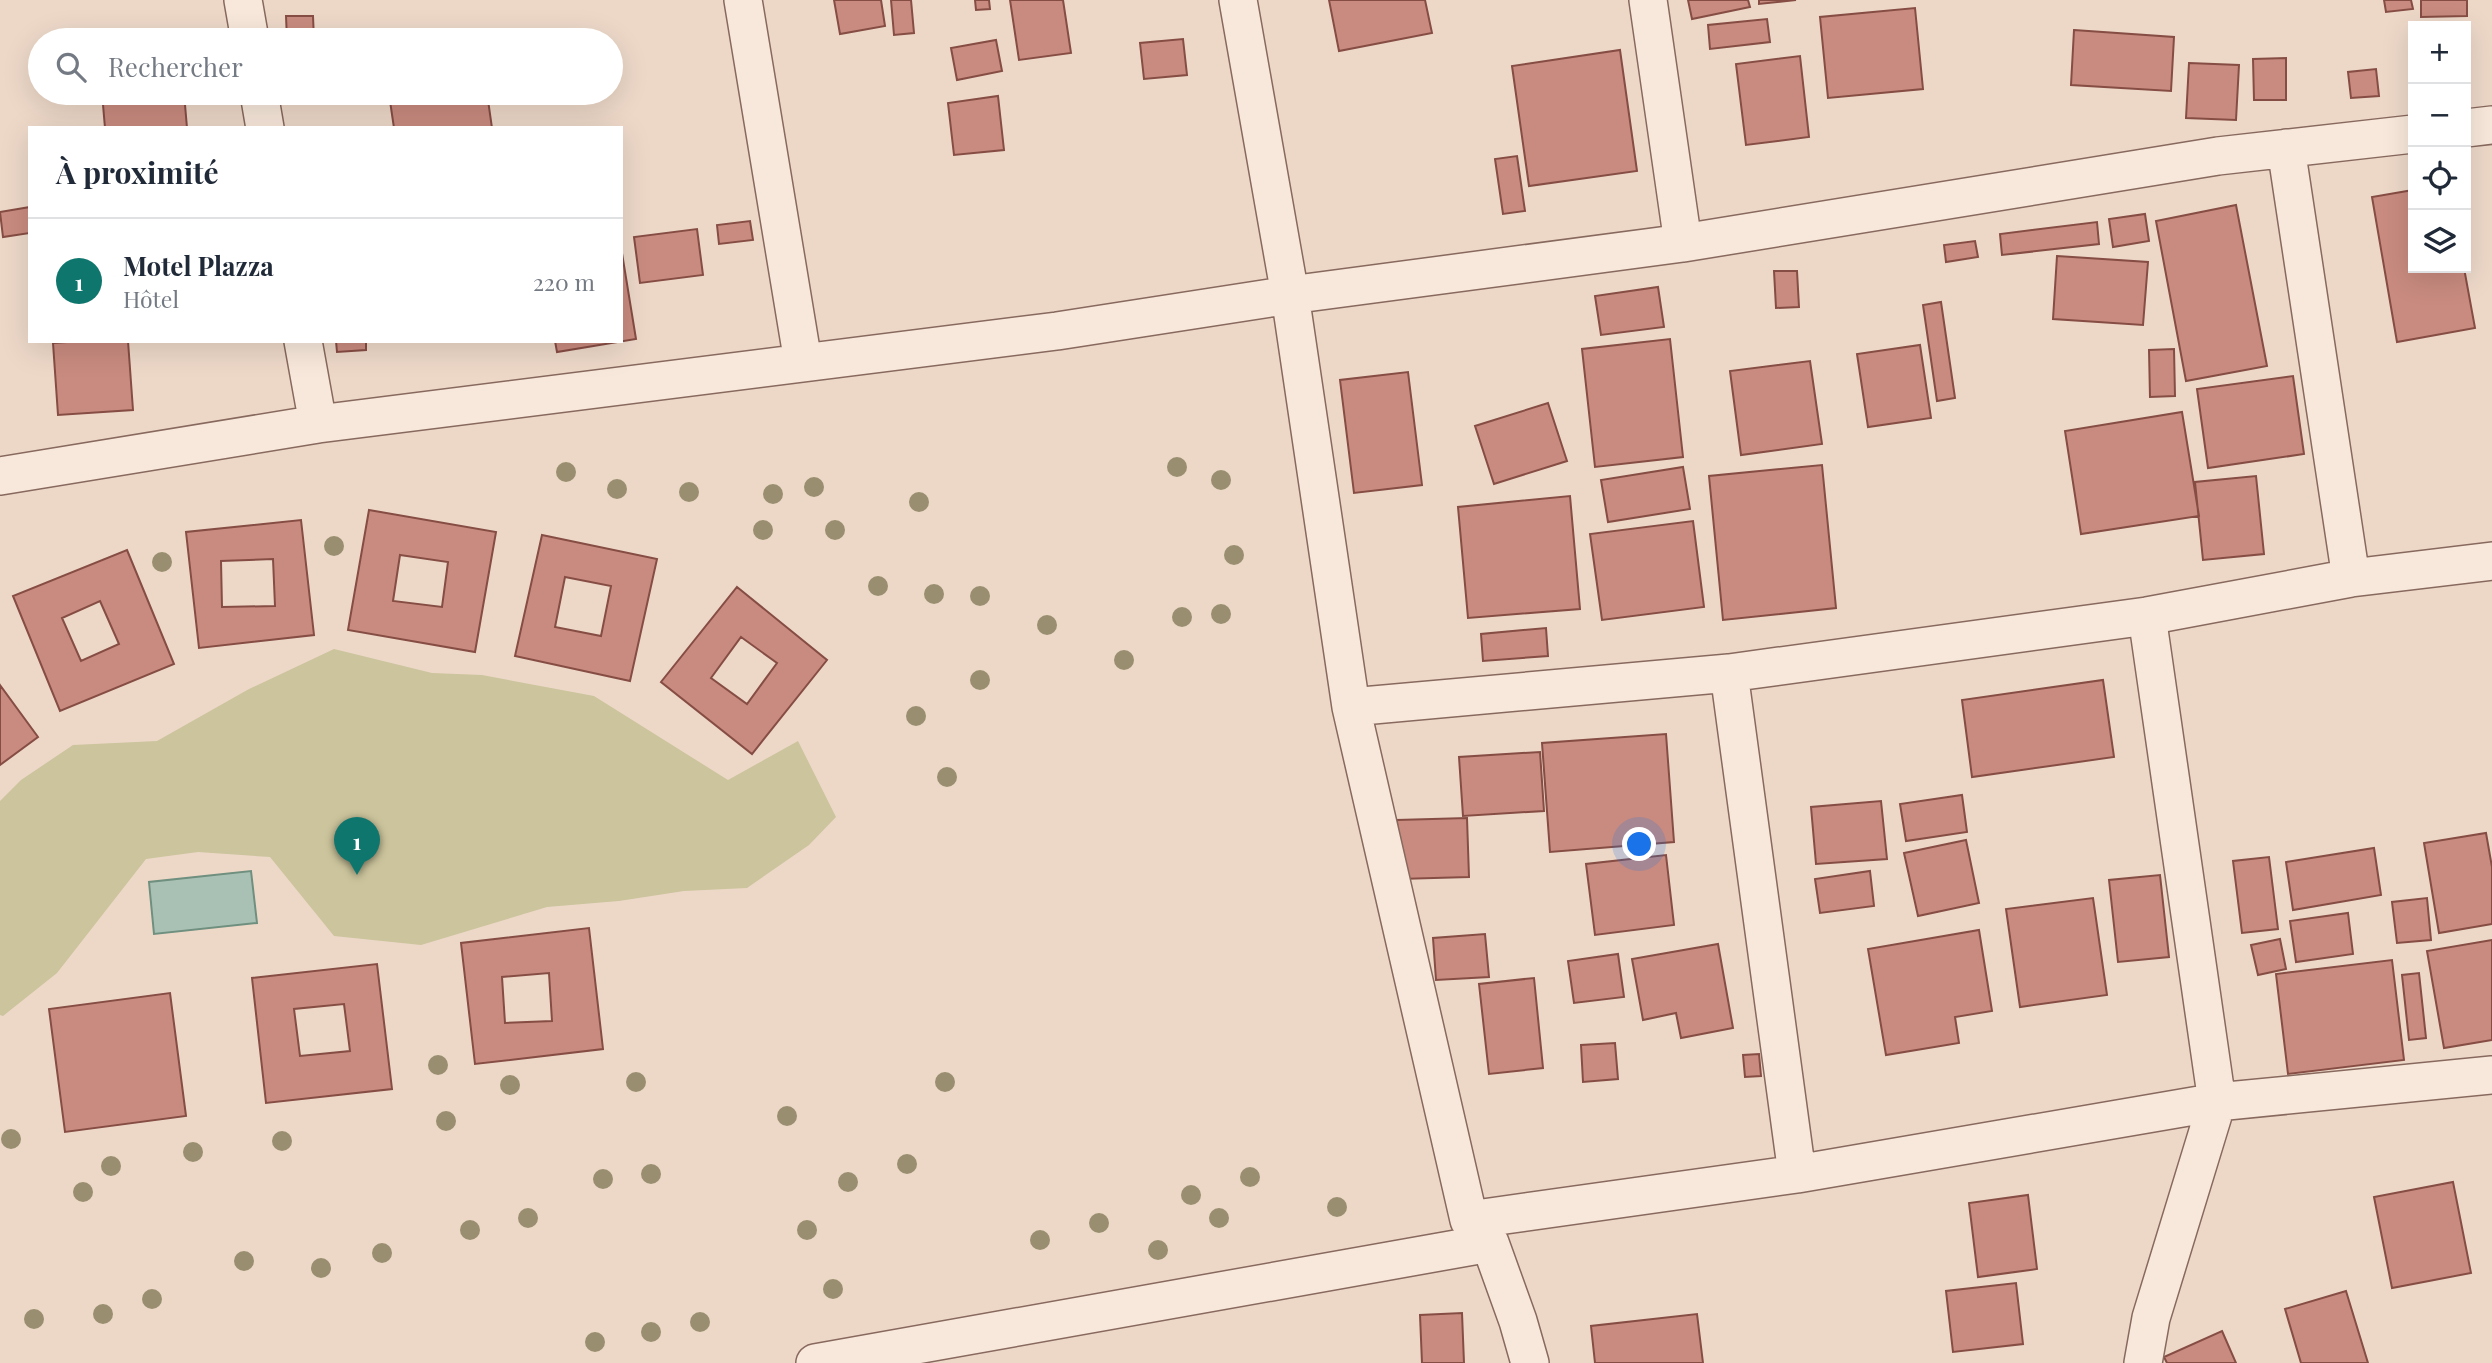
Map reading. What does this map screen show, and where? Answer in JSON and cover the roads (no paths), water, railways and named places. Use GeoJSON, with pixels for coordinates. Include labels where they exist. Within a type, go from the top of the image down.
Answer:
{"type":"FeatureCollection","features":[{"type":"Feature","properties":{"kind":"street"},"geometry":{"type":"LineString","coordinates":[[243,0],[248,28]]}},
{"type":"Feature","properties":{"kind":"street"},"geometry":{"type":"LineString","coordinates":[[743,0],[803,362]]}},
{"type":"Feature","properties":{"kind":"street"},"geometry":{"type":"LineString","coordinates":[[1238,0],[1290,295],[1351,707],[1480,1231],[1518,1321],[1530,1363]]}},
{"type":"Feature","properties":{"kind":"street"},"geometry":{"type":"LineString","coordinates":[[1648,0],[1683,243]]}},
{"type":"Feature","properties":{"kind":"street"},"geometry":{"type":"LineString","coordinates":[[261,105],[265,126]]}},
{"type":"Feature","properties":{"kind":"street"},"geometry":{"type":"LineString","coordinates":[[2471,127],[2492,125]]}},
{"type":"Feature","properties":{"kind":"street"},"geometry":{"type":"LineString","coordinates":[[0,476],[318,424],[1057,331],[1290,295],[1683,243],[2218,156],[2408,135]]}},
{"type":"Feature","properties":{"kind":"street"},"geometry":{"type":"LineString","coordinates":[[2286,148],[2351,578]]}},
{"type":"Feature","properties":{"kind":"street"},"geometry":{"type":"LineString","coordinates":[[303,343],[318,424]]}},
{"type":"Feature","properties":{"kind":"street"},"geometry":{"type":"LineString","coordinates":[[1351,707],[1729,673],[2147,616],[2351,578],[2492,561]]}},
{"type":"Feature","properties":{"kind":"street"},"geometry":{"type":"LineString","coordinates":[[2143,1363],[2151,1318],[2217,1102],[2147,616]]}},
{"type":"Feature","properties":{"kind":"street"},"geometry":{"type":"LineString","coordinates":[[1729,673],[1797,1174]]}},
{"type":"Feature","properties":{"kind":"street"},"geometry":{"type":"LineString","coordinates":[[815,1363],[1480,1231],[1797,1174],[2217,1102],[2492,1075]]}},
{"type":"Feature","properties":{"kind":"place","name":"Motel Plazza"},"geometry":{"type":"Point","coordinates":[357,875]}}]}
